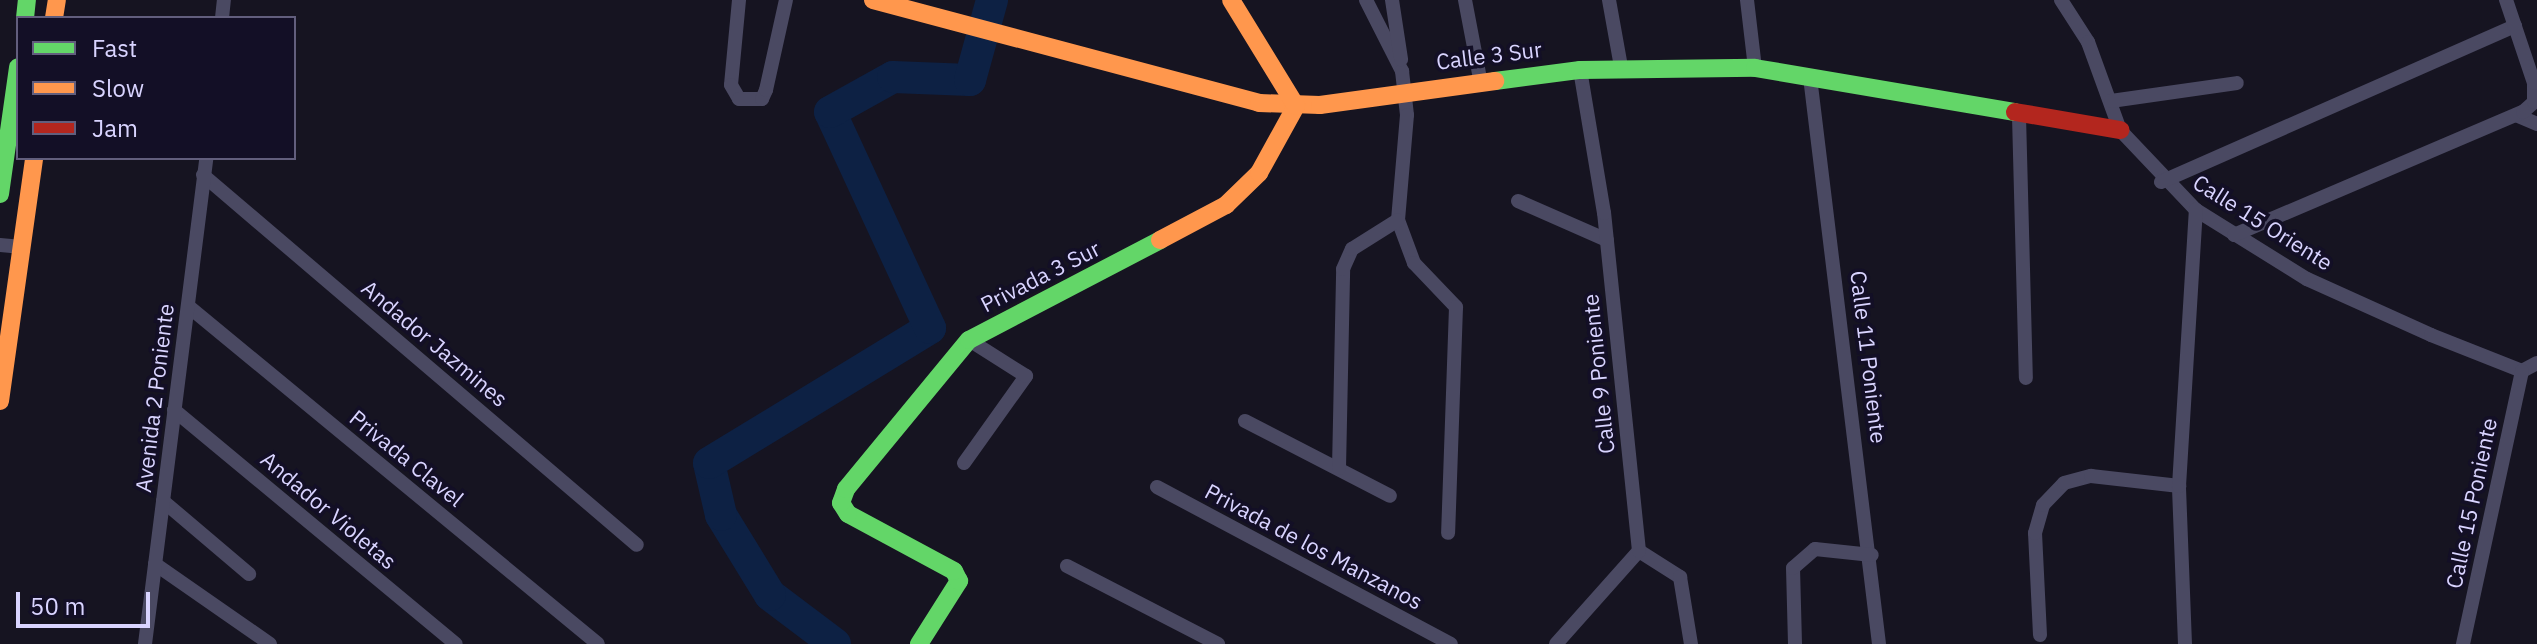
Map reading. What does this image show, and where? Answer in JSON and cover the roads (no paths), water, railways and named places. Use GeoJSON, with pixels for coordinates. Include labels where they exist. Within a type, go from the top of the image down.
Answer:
{"type":"FeatureCollection","features":[{"type":"Feature","properties":{"kind":"street"},"geometry":{"type":"LineString","coordinates":[[739,0],[731,85],[739,99],[762,99],[786,0]]}},
{"type":"Feature","properties":{"kind":"street","name":"Calle 3 Sur"},"geometry":{"type":"LineString","coordinates":[[873,0],[932,12],[1019,40],[1224,97],[1296,106],[1480,79],[1580,70],[1621,67],[1755,68],[2019,116],[2120,130]]}},
{"type":"Feature","properties":{"kind":"street"},"geometry":{"type":"LineString","coordinates":[[1231,0],[1296,106]]}},
{"type":"Feature","properties":{"kind":"street"},"geometry":{"type":"LineString","coordinates":[[1366,0],[1402,71]]}},
{"type":"Feature","properties":{"kind":"street"},"geometry":{"type":"LineString","coordinates":[[1392,0],[1405,90],[1398,220],[1414,263],[1456,307],[1448,533]]}},
{"type":"Feature","properties":{"kind":"street"},"geometry":{"type":"LineString","coordinates":[[1465,0],[1480,79]]}},
{"type":"Feature","properties":{"kind":"street"},"geometry":{"type":"LineString","coordinates":[[1609,0],[1621,67]]}},
{"type":"Feature","properties":{"kind":"street"},"geometry":{"type":"LineString","coordinates":[[1747,0],[1755,68]]}},
{"type":"Feature","properties":{"kind":"street","name":"Calle 15 Oriente"},"geometry":{"type":"LineString","coordinates":[[2061,0],[2111,101],[2120,130],[2161,182],[2196,210],[2307,279],[2522,371]]}},
{"type":"Feature","properties":{"kind":"street"},"geometry":{"type":"LineString","coordinates":[[2234,235],[2516,115],[2534,102],[2506,0]]}},
{"type":"Feature","properties":{"kind":"street"},"geometry":{"type":"LineString","coordinates":[[2161,182],[2515,26]]}},
{"type":"Feature","properties":{"kind":"street","name":"Calle 9 Poniente"},"geometry":{"type":"LineString","coordinates":[[1580,70],[1607,240],[1639,551]]}},
{"type":"Feature","properties":{"kind":"street","name":"Calle 11 Poniente"},"geometry":{"type":"LineString","coordinates":[[1810,77],[1872,555],[1879,644]]}},
{"type":"Feature","properties":{"kind":"street"},"geometry":{"type":"LineString","coordinates":[[0,194],[16,81]]}},
{"type":"Feature","properties":{"kind":"street"},"geometry":{"type":"LineString","coordinates":[[2111,101],[2237,83]]}},
{"type":"Feature","properties":{"kind":"street","name":"Privada 3 Sur"},"geometry":{"type":"LineString","coordinates":[[919,644],[959,581],[841,503],[969,340],[1226,205],[1259,173],[1296,106]]}},
{"type":"Feature","properties":{"kind":"street"},"geometry":{"type":"LineString","coordinates":[[2516,115],[2537,124]]}},
{"type":"Feature","properties":{"kind":"street"},"geometry":{"type":"LineString","coordinates":[[2019,116],[2026,378]]}},
{"type":"Feature","properties":{"kind":"street"},"geometry":{"type":"LineString","coordinates":[[0,401],[34,160]]}},
{"type":"Feature","properties":{"kind":"street","name":"Avenida 2 Poniente"},"geometry":{"type":"LineString","coordinates":[[145,644],[206,160]]}},
{"type":"Feature","properties":{"kind":"street","name":"Andador Jazmines"},"geometry":{"type":"LineString","coordinates":[[203,175],[637,545]]}},
{"type":"Feature","properties":{"kind":"street"},"geometry":{"type":"LineString","coordinates":[[1518,201],[1607,240]]}},
{"type":"Feature","properties":{"kind":"street"},"geometry":{"type":"LineString","coordinates":[[2185,644],[2179,486],[2196,210]]}},
{"type":"Feature","properties":{"kind":"street"},"geometry":{"type":"LineString","coordinates":[[1339,468],[1343,269],[1352,249],[1398,220]]}},
{"type":"Feature","properties":{"kind":"street"},"geometry":{"type":"LineString","coordinates":[[0,245],[22,247]]}},
{"type":"Feature","properties":{"kind":"street","name":"Privada Clavel"},"geometry":{"type":"LineString","coordinates":[[188,306],[598,644]]}},
{"type":"Feature","properties":{"kind":"street"},"geometry":{"type":"LineString","coordinates":[[964,463],[1026,376],[969,340]]}},
{"type":"Feature","properties":{"kind":"street"},"geometry":{"type":"LineString","coordinates":[[2522,371],[2537,363]]}},
{"type":"Feature","properties":{"kind":"street","name":"Calle 15 Poniente"},"geometry":{"type":"LineString","coordinates":[[2463,644],[2522,371]]}},
{"type":"Feature","properties":{"kind":"street","name":"Andador Violetas"},"geometry":{"type":"LineString","coordinates":[[174,410],[456,644]]}},
{"type":"Feature","properties":{"kind":"street"},"geometry":{"type":"LineString","coordinates":[[1245,421],[1390,496]]}},
{"type":"Feature","properties":{"kind":"street"},"geometry":{"type":"LineString","coordinates":[[2040,635],[2035,533],[2043,505],[2064,483],[2091,476],[2179,486]]}},
{"type":"Feature","properties":{"kind":"street","name":"Privada de los Manzanos"},"geometry":{"type":"LineString","coordinates":[[1157,487],[1451,644]]}},
{"type":"Feature","properties":{"kind":"street"},"geometry":{"type":"LineString","coordinates":[[163,501],[249,574]]}},
{"type":"Feature","properties":{"kind":"street"},"geometry":{"type":"LineString","coordinates":[[1795,644],[1793,568],[1815,549],[1872,555]]}},
{"type":"Feature","properties":{"kind":"street"},"geometry":{"type":"LineString","coordinates":[[1556,644],[1639,551],[1680,577],[1691,644]]}},
{"type":"Feature","properties":{"kind":"street"},"geometry":{"type":"LineString","coordinates":[[155,564],[270,644]]}},
{"type":"Feature","properties":{"kind":"street"},"geometry":{"type":"LineString","coordinates":[[1067,566],[1218,644]]}},
{"type":"Feature","properties":{"kind":"waterway"},"geometry":{"type":"LineString","coordinates":[[835,644],[770,595],[721,515],[709,463],[930,328],[830,112],[893,77],[970,80],[992,0]]}}]}
